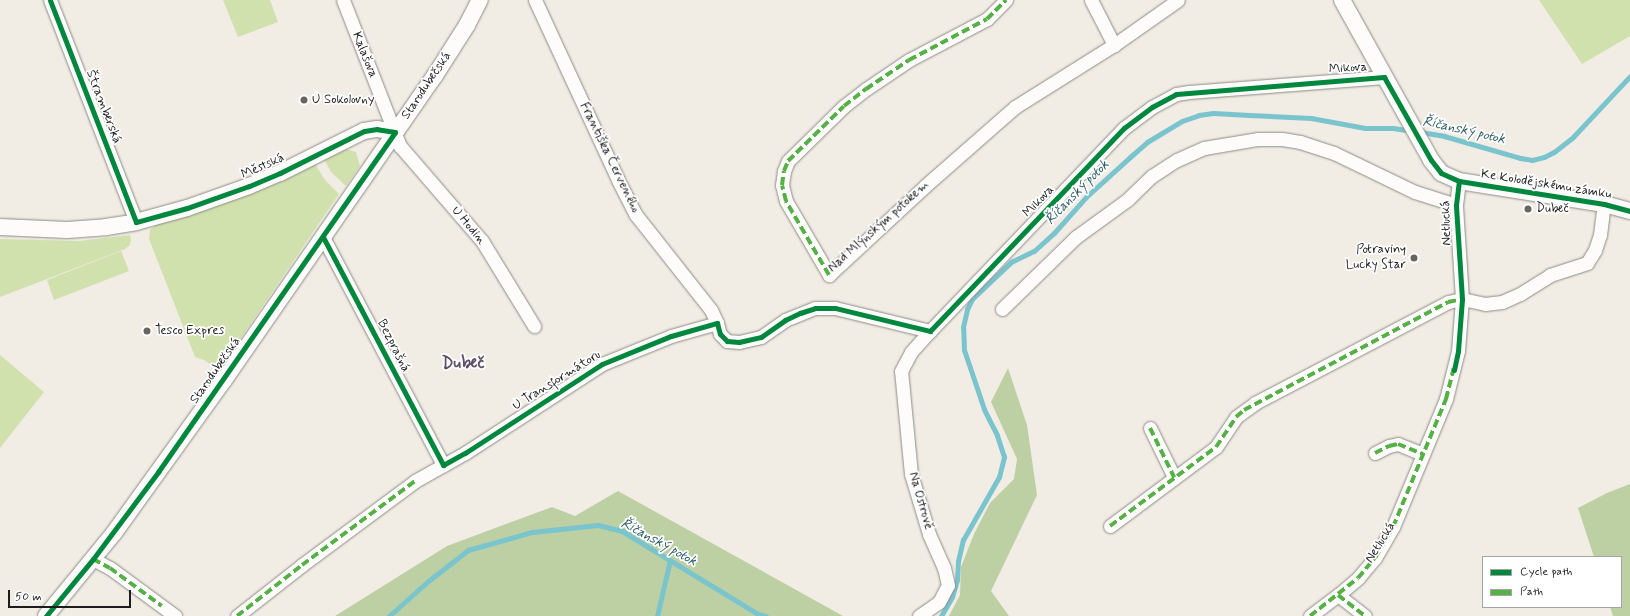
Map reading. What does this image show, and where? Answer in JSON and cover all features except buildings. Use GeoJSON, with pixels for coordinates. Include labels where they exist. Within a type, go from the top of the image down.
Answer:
{"type":"FeatureCollection","features":[{"type":"Feature","properties":{"kind":"street","name":"Štramberská"},"geometry":{"type":"LineString","coordinates":[[50,0],[136,222]]}},
{"type":"Feature","properties":{"kind":"street","name":"Kalašova"},"geometry":{"type":"LineString","coordinates":[[343,0],[395,132]]}},
{"type":"Feature","properties":{"kind":"street","name":"Starodubečská"},"geometry":{"type":"LineString","coordinates":[[46,616],[94,559],[158,472],[438,71],[467,25],[480,0]]}},
{"type":"Feature","properties":{"kind":"street","name":"Františka Červeného"},"geometry":{"type":"LineString","coordinates":[[535,0],[618,180],[636,215],[711,310],[717,323]]}},
{"type":"Feature","properties":{"kind":"street","name":"Nad Mlýnským potokem"},"geometry":{"type":"LineString","coordinates":[[1006,0],[987,19],[909,60],[866,89],[844,106],[788,161],[784,171],[782,185],[786,201],[829,275],[925,186],[1015,107],[1114,45],[1178,0]]}},
{"type":"Feature","properties":{"kind":"street"},"geometry":{"type":"LineString","coordinates":[[1091,0],[1114,45]]}},
{"type":"Feature","properties":{"kind":"street"},"geometry":{"type":"LineString","coordinates":[[1342,0],[1431,160],[1441,173],[1458,181]]}},
{"type":"Feature","properties":{"kind":"street","name":"Mikova"},"geometry":{"type":"LineString","coordinates":[[930,331],[1124,128],[1152,107],[1176,94],[1189,92],[1384,77]]}},
{"type":"Feature","properties":{"kind":"street","name":"Městská"},"geometry":{"type":"LineString","coordinates":[[0,227],[67,230],[106,227],[136,222],[187,208],[249,186],[280,173],[364,131],[377,129],[395,132]]}},
{"type":"Feature","properties":{"kind":"street","name":"U Hodin"},"geometry":{"type":"LineString","coordinates":[[395,132],[400,146],[482,241],[534,326]]}},
{"type":"Feature","properties":{"kind":"street"},"geometry":{"type":"LineString","coordinates":[[1002,309],[1076,237],[1127,200],[1152,176],[1176,160],[1204,148],[1258,138],[1282,139],[1300,142],[1334,153],[1415,192],[1456,205]]}},
{"type":"Feature","properties":{"kind":"street","name":"Ke Kolodějskému zámku"},"geometry":{"type":"LineString","coordinates":[[1458,181],[1604,204],[1630,211]]}},
{"type":"Feature","properties":{"kind":"street","name":"Netlucká"},"geometry":{"type":"LineString","coordinates":[[1310,616],[1358,578],[1375,558],[1393,526],[1446,399],[1458,351],[1462,299],[1456,205],[1458,181]]}},
{"type":"Feature","properties":{"kind":"street"},"geometry":{"type":"LineString","coordinates":[[1110,526],[1216,447],[1236,417],[1244,410],[1448,302],[1462,299],[1486,304],[1502,302],[1520,294],[1550,275],[1587,263],[1595,250],[1600,235],[1604,204]]}},
{"type":"Feature","properties":{"kind":"street","name":"Bezprašná"},"geometry":{"type":"LineString","coordinates":[[323,237],[443,466]]}},
{"type":"Feature","properties":{"kind":"street"},"geometry":{"type":"LineString","coordinates":[[717,323],[720,334],[727,341],[739,342],[761,337],[785,320],[815,308],[835,308],[930,331]]}},
{"type":"Feature","properties":{"kind":"street","name":"U Transformátoru"},"geometry":{"type":"LineString","coordinates":[[237,616],[302,565],[415,481],[465,453],[602,364],[671,336],[717,323]]}},
{"type":"Feature","properties":{"kind":"street","name":"Na Ostrově"},"geometry":{"type":"LineString","coordinates":[[919,616],[939,602],[948,584],[944,568],[929,534],[911,474],[901,371],[911,352],[930,331]]}},
{"type":"Feature","properties":{"kind":"street"},"geometry":{"type":"LineString","coordinates":[[1150,428],[1174,477]]}},
{"type":"Feature","properties":{"kind":"street"},"geometry":{"type":"LineString","coordinates":[[1375,453],[1389,446],[1398,444],[1423,454]]}},
{"type":"Feature","properties":{"kind":"street"},"geometry":{"type":"LineString","coordinates":[[94,559],[110,568],[175,616]]}},
{"type":"Feature","properties":{"kind":"street"},"geometry":{"type":"LineString","coordinates":[[1338,595],[1366,616]]}},
{"type":"Feature","properties":{"kind":"green space"},"geometry":{"type":"Polygon","coordinates":[[[223,0],[270,0],[278,22],[238,37],[223,0]]]}},
{"type":"Feature","properties":{"kind":"green space"},"geometry":{"type":"Polygon","coordinates":[[[1539,0],[1630,0],[1630,36],[1582,64],[1539,0]]]}},
{"type":"Feature","properties":{"kind":"green space"},"geometry":{"type":"Polygon","coordinates":[[[345,149],[356,152],[360,166],[346,186],[331,172],[324,159],[345,149]]]}},
{"type":"Feature","properties":{"kind":"green space"},"geometry":{"type":"Polygon","coordinates":[[[315,164],[325,180],[339,194],[219,370],[204,360],[195,357],[149,239],[150,230],[158,223],[315,164]]]}},
{"type":"Feature","properties":{"kind":"green space"},"geometry":{"type":"Polygon","coordinates":[[[130,235],[130,245],[125,249],[0,297],[0,239],[79,241],[130,235]]]}},
{"type":"Feature","properties":{"kind":"green space"},"geometry":{"type":"Polygon","coordinates":[[[121,251],[129,271],[54,300],[47,280],[121,251]]]}},
{"type":"Feature","properties":{"kind":"green space"},"geometry":{"type":"Polygon","coordinates":[[[0,355],[44,392],[0,448],[0,355]]]}},
{"type":"Feature","properties":{"kind":"green space"},"geometry":{"type":"Polygon","coordinates":[[[1008,368],[1027,425],[1037,495],[991,591],[1009,616],[949,616],[960,595],[961,567],[974,534],[990,503],[1014,479],[1017,459],[991,402],[1008,368]]]}},
{"type":"Feature","properties":{"kind":"green space"},"geometry":{"type":"Polygon","coordinates":[[[1630,484],[1630,616],[1613,616],[1610,608],[1622,608],[1622,556],[1594,556],[1578,508],[1607,493],[1630,484]]]}},
{"type":"Feature","properties":{"kind":"green space"},"geometry":{"type":"Polygon","coordinates":[[[618,491],[843,616],[335,616],[447,546],[552,507],[575,516],[618,491]]]}},
{"type":"Feature","properties":{"kind":"waterway","name":"Říčanský potok"},"geometry":{"type":"LineString","coordinates":[[1420,132],[1444,136],[1520,158],[1532,160],[1544,157],[1554,152],[1573,137],[1630,76]]}},
{"type":"Feature","properties":{"kind":"waterway","name":"Říčanský potok"},"geometry":{"type":"LineString","coordinates":[[941,616],[952,597],[957,580],[958,561],[963,540],[999,477],[1004,457],[997,435],[984,409],[964,350],[963,327],[967,309],[972,299],[1011,262],[1034,251],[1054,233],[1086,197],[1147,142],[1182,121],[1199,115],[1213,113],[1311,118],[1365,128],[1393,128],[1412,131]]}},
{"type":"Feature","properties":{"kind":"waterway","name":"Říčanský potok"},"geometry":{"type":"LineString","coordinates":[[389,616],[427,582],[468,550],[532,532],[598,525],[622,531],[758,614],[766,616]]}},
{"type":"Feature","properties":{"kind":"waterway"},"geometry":{"type":"LineString","coordinates":[[657,616],[670,560]]}},
{"type":"Feature","properties":{"kind":"marked path"},"geometry":{"type":"LineString","coordinates":[[829,275],[786,201],[782,185],[784,171],[788,161],[844,106],[866,89],[909,60],[987,19],[1006,0]]}},
{"type":"Feature","properties":{"kind":"marked path"},"geometry":{"type":"LineString","coordinates":[[1110,526],[1216,447],[1236,417],[1244,410],[1448,302],[1462,299],[1462,302]]}},
{"type":"Feature","properties":{"kind":"marked path"},"geometry":{"type":"LineString","coordinates":[[1310,616],[1358,578],[1375,558],[1393,527],[1446,399],[1454,368]]}},
{"type":"Feature","properties":{"kind":"marked path"},"geometry":{"type":"LineString","coordinates":[[1150,428],[1174,477]]}},
{"type":"Feature","properties":{"kind":"marked path"},"geometry":{"type":"LineString","coordinates":[[1375,453],[1389,446],[1398,444],[1423,454]]}},
{"type":"Feature","properties":{"kind":"marked path"},"geometry":{"type":"LineString","coordinates":[[237,616],[302,565],[415,481]]}},
{"type":"Feature","properties":{"kind":"marked path"},"geometry":{"type":"LineString","coordinates":[[93,559],[110,568],[162,606]]}},
{"type":"Feature","properties":{"kind":"marked path"},"geometry":{"type":"LineString","coordinates":[[1338,595],[1365,616]]}},
{"type":"Feature","properties":{"kind":"cycle path"},"geometry":{"type":"LineString","coordinates":[[46,616],[93,559],[158,472],[395,132],[377,129],[364,131],[280,173],[249,186],[187,208],[136,222],[50,0]]}},
{"type":"Feature","properties":{"kind":"cycle path"},"geometry":{"type":"LineString","coordinates":[[323,237],[443,465],[465,453],[602,364],[671,336],[717,323],[720,334],[727,341],[739,342],[761,337],[785,320],[800,313],[815,308],[835,308],[930,331],[1124,128],[1152,107],[1176,94],[1384,77],[1431,160],[1441,173],[1459,181],[1604,204],[1630,211]]}},
{"type":"Feature","properties":{"kind":"cycle path"},"geometry":{"type":"LineString","coordinates":[[1454,370],[1458,351],[1462,299],[1456,205],[1459,181]]}},
{"type":"Feature","properties":{"kind":"place","name":"U Sokolovny"},"geometry":{"type":"Point","coordinates":[304,100]}},
{"type":"Feature","properties":{"kind":"place","name":"Dubeč"},"geometry":{"type":"Point","coordinates":[1528,209]}},
{"type":"Feature","properties":{"kind":"place","name":"Potraviny Lucky Star"},"geometry":{"type":"Point","coordinates":[1414,258]}},
{"type":"Feature","properties":{"kind":"place","name":"Tesco Expres"},"geometry":{"type":"Point","coordinates":[147,331]}},
{"type":"Feature","properties":{"kind":"district","name":"Dubeč"},"geometry":{"type":"Point","coordinates":[463,364]}}]}
